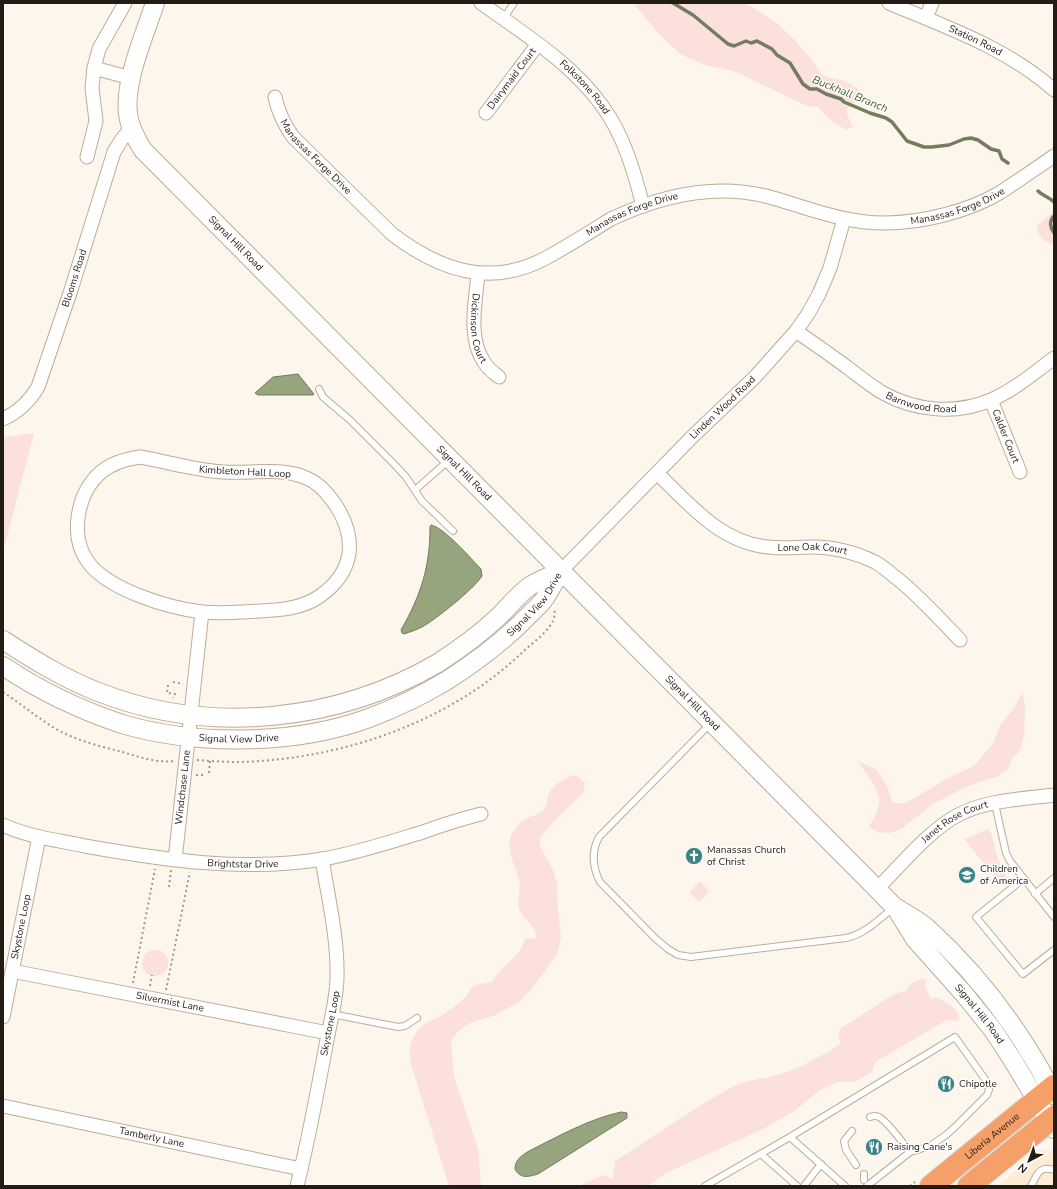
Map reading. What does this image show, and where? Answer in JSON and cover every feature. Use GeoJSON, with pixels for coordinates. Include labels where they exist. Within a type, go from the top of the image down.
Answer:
{"type":"FeatureCollection","features":[{"type":"Feature","properties":{"kind":"highway","name":"Liberia Avenue"},"geometry":{"type":"LineString","coordinates":[[931,1186],[1049,1092]]}},
{"type":"Feature","properties":{"kind":"highway"},"geometry":{"type":"LineString","coordinates":[[969,1186],[1052,1122]]}},
{"type":"Feature","properties":{"kind":"main road","name":"Signal Hill Road"},"geometry":{"type":"LineString","coordinates":[[155,3],[131,78],[128,113],[138,142],[148,156],[894,906],[915,939],[944,970],[993,1030],[1012,1059],[1049,1092],[1052,1122]]}},
{"type":"Feature","properties":{"kind":"main road","name":"Signal View Drive"},"geometry":{"type":"LineString","coordinates":[[3,640],[37,662],[68,679],[100,693],[151,708],[190,715],[217,717],[251,718],[284,715],[351,701],[377,692],[431,666],[461,648],[497,618],[530,586],[561,571]]}},
{"type":"Feature","properties":{"kind":"main road","name":"Signal View Drive"},"geometry":{"type":"LineString","coordinates":[[3,666],[22,679],[55,697],[123,724],[167,734],[188,736],[242,739],[300,735],[334,728],[395,708],[422,695],[459,673],[500,643],[518,626],[544,599],[561,571]]}},
{"type":"Feature","properties":{"kind":"street"},"geometry":{"type":"LineString","coordinates":[[87,157],[96,121],[92,88],[94,68],[99,49],[126,3]]}},
{"type":"Feature","properties":{"kind":"street","name":"Folkstone Road"},"geometry":{"type":"LineString","coordinates":[[480,3],[538,44],[573,72],[604,107],[626,149],[636,177],[643,206]]}},
{"type":"Feature","properties":{"kind":"street","name":"Station Road"},"geometry":{"type":"LineString","coordinates":[[889,3],[986,44],[1025,67],[1054,90]]}},
{"type":"Feature","properties":{"kind":"street"},"geometry":{"type":"LineString","coordinates":[[926,18],[932,3]]}},
{"type":"Feature","properties":{"kind":"street","name":"Dairymaid Court"},"geometry":{"type":"LineString","coordinates":[[486,113],[538,44]]}},
{"type":"Feature","properties":{"kind":"street"},"geometry":{"type":"LineString","coordinates":[[94,68],[131,78]]}},
{"type":"Feature","properties":{"kind":"street","name":"Manassas Forge Drive"},"geometry":{"type":"LineString","coordinates":[[275,97],[277,108],[283,122],[293,137],[392,234],[407,246],[447,267],[478,273],[506,272],[524,267],[545,259],[612,219],[643,206],[682,195],[710,190],[744,192],[772,198],[815,212],[844,219],[892,222],[932,218],[977,204],[1000,192],[1054,156]]}},
{"type":"Feature","properties":{"kind":"street","name":"Blooms Road"},"geometry":{"type":"LineString","coordinates":[[3,419],[13,415],[23,407],[32,398],[38,387],[71,290],[114,152],[132,127]]}},
{"type":"Feature","properties":{"kind":"street","name":"Linden Wood Road"},"geometry":{"type":"LineString","coordinates":[[561,571],[694,435],[755,377],[796,331],[808,314],[830,268],[844,219]]}},
{"type":"Feature","properties":{"kind":"street","name":"Dickinson Court"},"geometry":{"type":"LineString","coordinates":[[478,273],[474,324],[476,342],[479,354],[484,364],[499,377]]}},
{"type":"Feature","properties":{"kind":"street","name":"Barnwood Road"},"geometry":{"type":"LineString","coordinates":[[796,331],[882,392],[900,401],[934,409],[954,410],[991,400],[1005,393],[1054,358]]}},
{"type":"Feature","properties":{"kind":"street","name":"Calder Court"},"geometry":{"type":"LineString","coordinates":[[991,400],[1020,472]]}},
{"type":"Feature","properties":{"kind":"street","name":"Kimbleton Hall Loop"},"geometry":{"type":"LineString","coordinates":[[140,457],[196,469],[225,472],[289,473],[315,482],[324,489],[342,515],[348,528],[350,541],[349,553],[344,568],[337,580],[329,589],[309,602],[294,607],[227,613],[202,612],[172,606],[127,591],[112,583],[88,563],[78,541],[79,512],[88,488],[93,480],[117,462],[128,458],[140,457]]}},
{"type":"Feature","properties":{"kind":"street","name":"Lone Oak Court"},"geometry":{"type":"LineString","coordinates":[[657,473],[705,519],[722,531],[740,540],[767,547],[789,549],[822,547],[841,550],[876,563],[911,590],[960,640]]}},
{"type":"Feature","properties":{"kind":"street","name":"Windchase Lane"},"geometry":{"type":"LineString","coordinates":[[174,860],[202,612]]}},
{"type":"Feature","properties":{"kind":"street","name":"Janet Rose Court"},"geometry":{"type":"LineString","coordinates":[[877,889],[928,838],[947,822],[959,815],[974,809],[1017,798],[1054,795]]}},
{"type":"Feature","properties":{"kind":"street","name":"Brightstar Drive"},"geometry":{"type":"LineString","coordinates":[[3,825],[16,831],[39,837],[158,858],[192,862],[246,864],[284,863],[322,859],[397,840],[454,820],[481,814]]}},
{"type":"Feature","properties":{"kind":"street","name":"Skystone Loop"},"geometry":{"type":"LineString","coordinates":[[3,1017],[39,837]]}},
{"type":"Feature","properties":{"kind":"street","name":"Skystone Loop"},"geometry":{"type":"LineString","coordinates":[[297,1186],[316,1104],[328,1033],[336,998],[336,949],[322,859]]}},
{"type":"Feature","properties":{"kind":"street","name":"Silvermist Lane"},"geometry":{"type":"LineString","coordinates":[[12,971],[328,1033]]}},
{"type":"Feature","properties":{"kind":"street","name":"Tamberly Lane"},"geometry":{"type":"LineString","coordinates":[[3,1106],[301,1170]]}},
{"type":"Feature","properties":{"kind":"lane"},"geometry":{"type":"LineString","coordinates":[[503,19],[514,3]]}},
{"type":"Feature","properties":{"kind":"lane"},"geometry":{"type":"LineString","coordinates":[[319,389],[323,397],[350,420],[395,465],[406,477],[422,501],[453,531]]}},
{"type":"Feature","properties":{"kind":"lane"},"geometry":{"type":"LineString","coordinates":[[415,490],[450,459]]}},
{"type":"Feature","properties":{"kind":"lane"},"geometry":{"type":"LineString","coordinates":[[711,723],[599,837],[593,852],[593,864],[600,882],[656,939],[678,955],[691,957],[846,938],[865,931],[894,906]]}},
{"type":"Feature","properties":{"kind":"lane"},"geometry":{"type":"LineString","coordinates":[[995,804],[1006,853],[1014,869],[1054,917]]}},
{"type":"Feature","properties":{"kind":"lane"},"geometry":{"type":"LineString","coordinates":[[1035,894],[1054,878]]}},
{"type":"Feature","properties":{"kind":"lane"},"geometry":{"type":"LineString","coordinates":[[1023,879],[976,917],[1023,974],[1054,950]]}},
{"type":"Feature","properties":{"kind":"lane"},"geometry":{"type":"LineString","coordinates":[[332,1014],[398,1027],[405,1026],[417,1018]]}},
{"type":"Feature","properties":{"kind":"lane"},"geometry":{"type":"LineString","coordinates":[[705,1186],[790,1137],[955,1037],[987,1082],[989,1090],[988,1095],[946,1135],[930,1146],[921,1147],[910,1152],[867,1186]]}},
{"type":"Feature","properties":{"kind":"lane"},"geometry":{"type":"LineString","coordinates":[[870,1117],[875,1115],[881,1118],[898,1136],[910,1152]]}},
{"type":"Feature","properties":{"kind":"lane"},"geometry":{"type":"LineString","coordinates":[[852,1131],[844,1141],[846,1150],[856,1165]]}},
{"type":"Feature","properties":{"kind":"lane"},"geometry":{"type":"LineString","coordinates":[[790,1137],[845,1186]]}},
{"type":"Feature","properties":{"kind":"lane"},"geometry":{"type":"LineString","coordinates":[[761,1154],[797,1186]]}},
{"type":"Feature","properties":{"kind":"lane"},"geometry":{"type":"LineString","coordinates":[[804,1186],[821,1164]]}},
{"type":"Feature","properties":{"kind":"lane"},"geometry":{"type":"LineString","coordinates":[[1031,1186],[1039,1172],[1047,1169],[1054,1170]]}},
{"type":"Feature","properties":{"kind":"path"},"geometry":{"type":"LineString","coordinates":[[209,773],[210,761]]}},
{"type":"Feature","properties":{"kind":"path"},"geometry":{"type":"LineString","coordinates":[[130,994],[158,858]]}},
{"type":"Feature","properties":{"kind":"path"},"geometry":{"type":"LineString","coordinates":[[169,887],[174,860]]}},
{"type":"Feature","properties":{"kind":"path"},"geometry":{"type":"LineString","coordinates":[[164,1001],[192,862]]}},
{"type":"Feature","properties":{"kind":"shaded area"},"geometry":{"type":"Polygon","coordinates":[[[633,3],[744,3],[762,13],[786,31],[808,55],[823,75],[847,82],[864,95],[847,110],[847,114],[853,127],[846,130],[828,118],[818,107],[807,106],[736,72],[707,66],[680,54],[658,33],[633,3]]]}},
{"type":"Feature","properties":{"kind":"shaded area"},"geometry":{"type":"Polygon","coordinates":[[[1054,209],[1054,245],[1042,238],[1037,226],[1049,216],[1054,209]]]}},
{"type":"Feature","properties":{"kind":"shaded area"},"geometry":{"type":"Polygon","coordinates":[[[298,374],[314,394],[313,395],[258,395],[255,393],[273,377],[298,374]]]}},
{"type":"Feature","properties":{"kind":"shaded area"},"geometry":{"type":"Polygon","coordinates":[[[34,433],[3,552],[3,437],[34,433]]]}},
{"type":"Feature","properties":{"kind":"shaded area"},"geometry":{"type":"Polygon","coordinates":[[[431,525],[449,536],[462,549],[481,569],[482,576],[463,596],[436,618],[422,627],[404,634],[401,630],[419,593],[426,568],[431,525]]]}},
{"type":"Feature","properties":{"kind":"shaded area"},"geometry":{"type":"Polygon","coordinates":[[[1023,692],[1025,710],[1024,735],[1020,751],[1013,757],[1008,769],[998,776],[968,786],[933,804],[901,829],[890,833],[878,832],[869,827],[877,811],[879,800],[874,785],[858,761],[877,770],[888,788],[892,803],[906,803],[946,779],[974,766],[994,742],[1000,725],[1012,711],[1023,692]]]}},
{"type":"Feature","properties":{"kind":"shaded area"},"geometry":{"type":"Polygon","coordinates":[[[576,775],[585,783],[583,793],[553,822],[540,839],[540,846],[554,872],[557,884],[561,938],[557,955],[534,986],[519,1002],[496,1015],[470,1023],[457,1032],[451,1042],[454,1077],[478,1149],[481,1186],[449,1186],[410,1061],[411,1044],[421,1026],[442,1015],[460,1002],[472,987],[478,984],[492,982],[499,972],[519,952],[525,938],[536,939],[535,930],[520,911],[518,904],[520,885],[511,856],[510,841],[516,827],[526,818],[541,812],[547,804],[548,796],[552,788],[564,780],[576,775]]]}},
{"type":"Feature","properties":{"kind":"shaded area"},"geometry":{"type":"Polygon","coordinates":[[[988,829],[992,835],[997,857],[1006,876],[999,882],[964,839],[988,829]]]}},
{"type":"Feature","properties":{"kind":"shaded area"},"geometry":{"type":"Polygon","coordinates":[[[700,881],[709,891],[699,902],[689,893],[700,881]]]}},
{"type":"Feature","properties":{"kind":"shaded area"},"geometry":{"type":"Polygon","coordinates":[[[155,950],[164,954],[168,963],[164,972],[155,976],[146,972],[142,963],[146,954],[155,950]]]}},
{"type":"Feature","properties":{"kind":"shaded area"},"geometry":{"type":"Polygon","coordinates":[[[926,979],[925,987],[931,999],[935,997],[952,1006],[959,1017],[958,1021],[947,1020],[875,1062],[872,1072],[854,1082],[837,1082],[820,1090],[793,1112],[763,1129],[666,1173],[648,1186],[579,1186],[603,1175],[613,1179],[615,1161],[734,1086],[788,1072],[828,1052],[841,1043],[838,1035],[840,1029],[894,994],[906,991],[914,982],[926,979]]]}},
{"type":"Feature","properties":{"kind":"shaded area"},"geometry":{"type":"Polygon","coordinates":[[[621,1112],[627,1113],[627,1118],[538,1174],[522,1176],[515,1169],[519,1158],[529,1151],[586,1123],[621,1112]]]}},
{"type":"Feature","properties":{"kind":"shaded area"},"geometry":{"type":"Polygon","coordinates":[[[1043,1150],[1054,1151],[1054,1186],[998,1186],[1034,1155],[1043,1150]]]}},
{"type":"Feature","properties":{"kind":"waterway","name":"Buckhall Branch"},"geometry":{"type":"LineString","coordinates":[[673,3],[693,15],[728,44],[734,46],[746,41],[751,43],[757,41],[772,49],[777,55],[790,63],[803,84],[810,89],[817,89],[870,113],[886,118],[892,122],[907,141],[924,147],[932,147],[949,145],[971,138],[978,140],[991,149],[999,151],[1002,159],[1008,163]]}},
{"type":"Feature","properties":{"kind":"waterway","name":"Buckhall Branch"},"geometry":{"type":"LineString","coordinates":[[1038,191],[1054,202]]}},
{"type":"Feature","properties":{"kind":"waterway","name":"Buckhall Branch"},"geometry":{"type":"LineString","coordinates":[[1054,216],[1051,220],[1054,233]]}},
{"type":"Feature","properties":{"kind":"place","name":"Manassas Church of Christ"},"geometry":{"type":"Point","coordinates":[694,856]}},
{"type":"Feature","properties":{"kind":"place","name":"Children of America"},"geometry":{"type":"Point","coordinates":[967,875]}},
{"type":"Feature","properties":{"kind":"place","name":"Chipotle"},"geometry":{"type":"Point","coordinates":[946,1084]}},
{"type":"Feature","properties":{"kind":"place","name":"Raising Cane's"},"geometry":{"type":"Point","coordinates":[874,1147]}}]}
